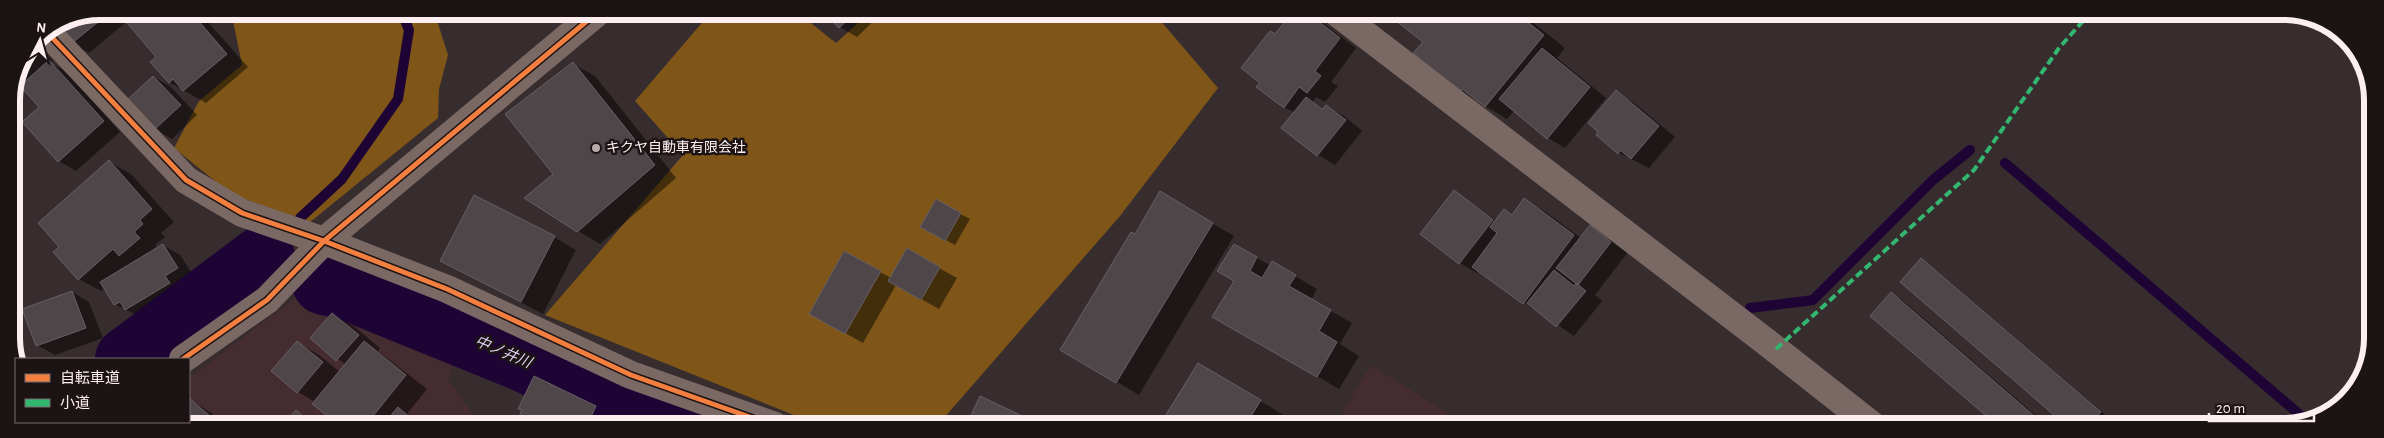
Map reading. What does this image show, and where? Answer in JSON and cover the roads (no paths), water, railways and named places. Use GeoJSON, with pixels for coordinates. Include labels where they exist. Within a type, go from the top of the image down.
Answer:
{"type":"FeatureCollection","features":[{"type":"Feature","properties":{"kind":"street"},"geometry":{"type":"LineString","coordinates":[[185,358],[267,300],[324,242],[588,20]]}},
{"type":"Feature","properties":{"kind":"street"},"geometry":{"type":"LineString","coordinates":[[1346,20],[1758,335],[1863,418]]}},
{"type":"Feature","properties":{"kind":"street"},"geometry":{"type":"LineString","coordinates":[[51,36],[186,180],[242,213],[447,289],[631,375],[752,418]]}},
{"type":"Feature","properties":{"kind":"waterway"},"geometry":{"type":"LineString","coordinates":[[300,218],[342,179],[398,99],[409,30],[405,20]]}},
{"type":"Feature","properties":{"kind":"waterway"},"geometry":{"type":"LineString","coordinates":[[1750,308],[1813,300],[1933,180],[1970,150]]}},
{"type":"Feature","properties":{"kind":"waterway"},"geometry":{"type":"LineString","coordinates":[[2005,163],[2301,416]]}},
{"type":"Feature","properties":{"kind":"waterway","name":"中ノ井川"},"geometry":{"type":"LineString","coordinates":[[128,358],[263,257]]}},
{"type":"Feature","properties":{"kind":"waterway","name":"中ノ井川"},"geometry":{"type":"LineString","coordinates":[[324,283],[347,288],[524,360],[613,403],[656,418]]}},
{"type":"Feature","properties":{"kind":"place","name":"キクヤ自動車有限会社"},"geometry":{"type":"Point","coordinates":[596,148]}}]}
